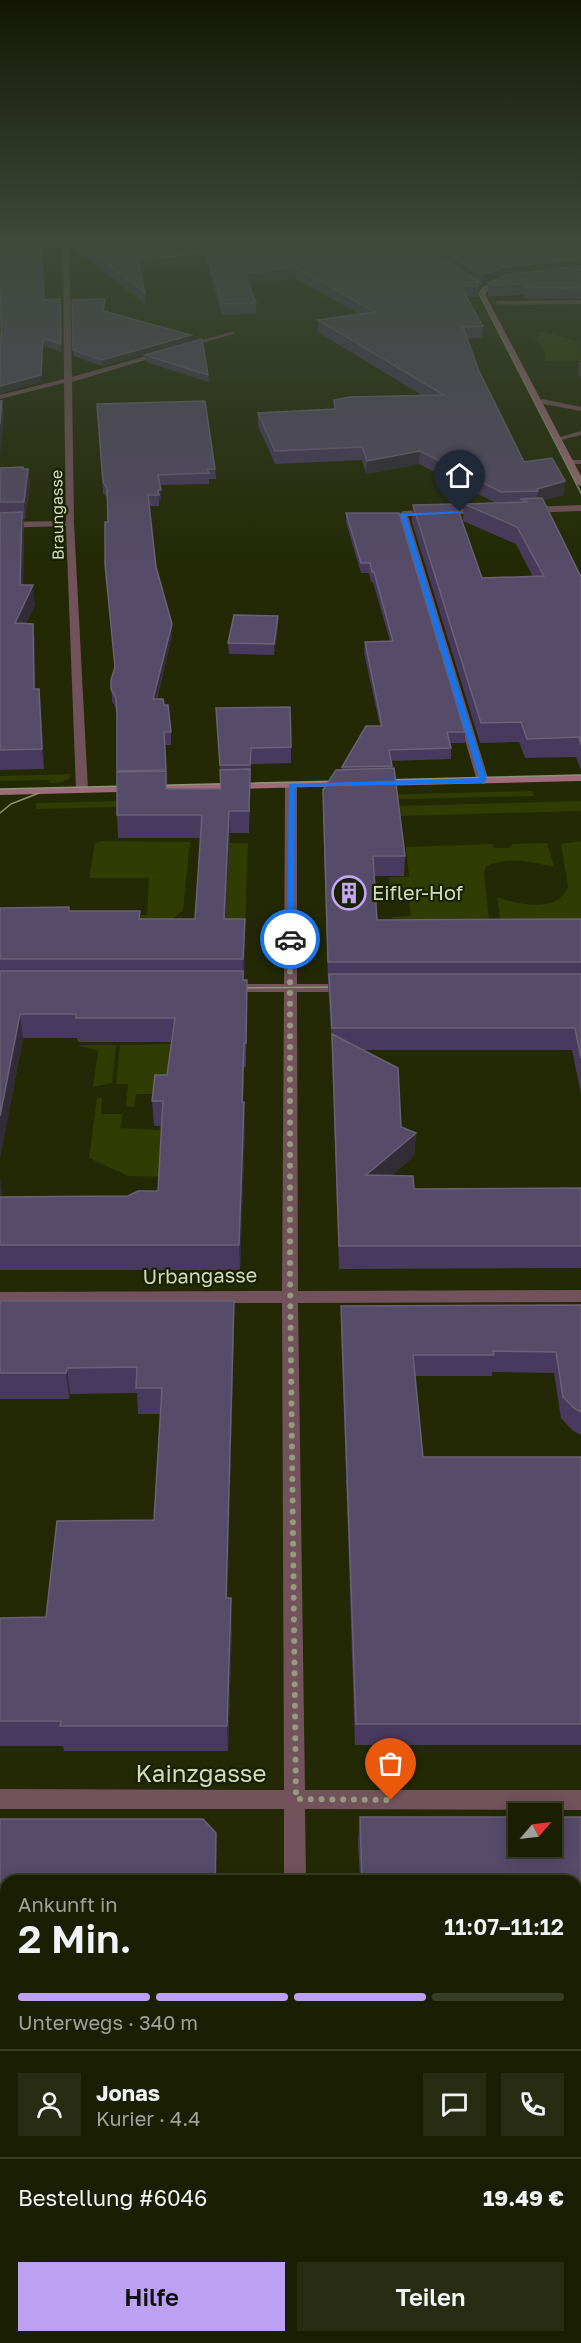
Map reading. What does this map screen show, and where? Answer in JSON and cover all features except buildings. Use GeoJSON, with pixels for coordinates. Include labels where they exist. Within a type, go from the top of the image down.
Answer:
{"type":"FeatureCollection","features":[{"type":"Feature","properties":{"kind":"main road"},"geometry":{"type":"LineString","coordinates":[[510,348],[581,484]]}},
{"type":"Feature","properties":{"kind":"main road"},"geometry":{"type":"LineString","coordinates":[[518,348],[519,365]]}},
{"type":"Feature","properties":{"kind":"main road"},"geometry":{"type":"LineString","coordinates":[[0,792],[581,778]]}},
{"type":"Feature","properties":{"kind":"street","name":"Braungasse"},"geometry":{"type":"LineString","coordinates":[[68,348],[70,523],[82,790]]}},
{"type":"Feature","properties":{"kind":"street"},"geometry":{"type":"LineString","coordinates":[[0,397],[179,348]]}},
{"type":"Feature","properties":{"kind":"street"},"geometry":{"type":"LineString","coordinates":[[539,404],[543,402],[581,409]]}},
{"type":"Feature","properties":{"kind":"street"},"geometry":{"type":"LineString","coordinates":[[557,439],[581,433]]}},
{"type":"Feature","properties":{"kind":"street"},"geometry":{"type":"LineString","coordinates":[[570,462],[581,462]]}},
{"type":"Feature","properties":{"kind":"street"},"geometry":{"type":"LineString","coordinates":[[517,510],[581,508]]}},
{"type":"Feature","properties":{"kind":"street"},"geometry":{"type":"LineString","coordinates":[[483,780],[403,514],[495,511]]}},
{"type":"Feature","properties":{"kind":"street"},"geometry":{"type":"LineString","coordinates":[[0,525],[70,523]]}},
{"type":"Feature","properties":{"kind":"street"},"geometry":{"type":"LineString","coordinates":[[291,785],[290,1296],[295,1875]]}},
{"type":"Feature","properties":{"kind":"street"},"geometry":{"type":"LineString","coordinates":[[216,988],[358,988]]}},
{"type":"Feature","properties":{"kind":"street","name":"Urbangasse"},"geometry":{"type":"LineString","coordinates":[[0,1298],[581,1296]]}},
{"type":"Feature","properties":{"kind":"street","name":"Kainzgasse"},"geometry":{"type":"LineString","coordinates":[[0,1799],[581,1800]]}},
{"type":"Feature","properties":{"kind":"green space"},"geometry":{"type":"Polygon","coordinates":[[[541,348],[580,348],[581,361],[546,361],[544,357],[547,356],[541,348]]]}},
{"type":"Feature","properties":{"kind":"green space"},"geometry":{"type":"Polygon","coordinates":[[[72,774],[66,780],[56,783],[50,783],[49,780],[0,781],[0,776],[72,774]]]}},
{"type":"Feature","properties":{"kind":"green space"},"geometry":{"type":"Polygon","coordinates":[[[532,791],[534,796],[332,801],[324,799],[323,796],[532,791]]]}},
{"type":"Feature","properties":{"kind":"green space"},"geometry":{"type":"Polygon","coordinates":[[[249,798],[244,804],[36,809],[36,803],[249,798]]]}},
{"type":"Feature","properties":{"kind":"green space"},"geometry":{"type":"Polygon","coordinates":[[[581,801],[581,811],[397,816],[395,806],[581,801]]]}},
{"type":"Feature","properties":{"kind":"green space"},"geometry":{"type":"Polygon","coordinates":[[[102,841],[190,842],[183,910],[160,930],[82,915],[147,915],[149,878],[89,878],[95,843],[102,841]]]}},
{"type":"Feature","properties":{"kind":"green space"},"geometry":{"type":"Polygon","coordinates":[[[581,841],[581,930],[502,930],[497,897],[537,905],[556,901],[568,886],[561,844],[581,841]]]}},
{"type":"Feature","properties":{"kind":"green space"},"geometry":{"type":"Polygon","coordinates":[[[229,843],[248,843],[245,930],[225,930],[229,843]]]}},
{"type":"Feature","properties":{"kind":"green space"},"geometry":{"type":"Polygon","coordinates":[[[547,843],[554,867],[511,861],[486,866],[484,873],[490,929],[393,931],[392,917],[411,916],[409,900],[391,900],[389,877],[409,877],[406,847],[493,844],[494,848],[509,848],[513,844],[547,843]]]}},
{"type":"Feature","properties":{"kind":"green space"},"geometry":{"type":"Polygon","coordinates":[[[175,1044],[169,1094],[136,1094],[134,1107],[126,1106],[128,1084],[116,1084],[120,1045],[175,1044]]]}},
{"type":"Feature","properties":{"kind":"green space"},"geometry":{"type":"Polygon","coordinates":[[[78,1045],[116,1045],[112,1083],[93,1087],[98,1051],[78,1045]]]}},
{"type":"Feature","properties":{"kind":"green space"},"geometry":{"type":"Polygon","coordinates":[[[97,1098],[102,1098],[101,1114],[123,1114],[120,1128],[159,1130],[160,1126],[174,1127],[170,1177],[128,1176],[89,1158],[97,1098]]]}},
{"type":"Feature","properties":{"kind":"tram line"},"geometry":{"type":"LineString","coordinates":[[507,348],[581,493]]}},
{"type":"Feature","properties":{"kind":"tram line"},"geometry":{"type":"LineString","coordinates":[[380,780],[581,775]]}},
{"type":"Feature","properties":{"kind":"tram line"},"geometry":{"type":"LineString","coordinates":[[0,789],[344,781]]}},
{"type":"Feature","properties":{"kind":"tram line"},"geometry":{"type":"LineString","coordinates":[[0,813],[11,804],[39,793]]}},
{"type":"Feature","properties":{"kind":"tram line"},"geometry":{"type":"LineString","coordinates":[[230,988],[344,987]]}},
{"type":"Feature","properties":{"kind":"way so far"},"geometry":{"type":"LineString","coordinates":[[290,939],[290,1276],[296,1799],[391,1800]]}},
{"type":"Feature","properties":{"kind":"place","name":"Eifler-Hof"},"geometry":{"type":"Point","coordinates":[349,893]}},
{"type":"Feature","properties":{"kind":"route"},"geometry":{"type":"LineString","coordinates":[[290,939],[291,785],[483,780],[403,514],[460,512]]}}]}
